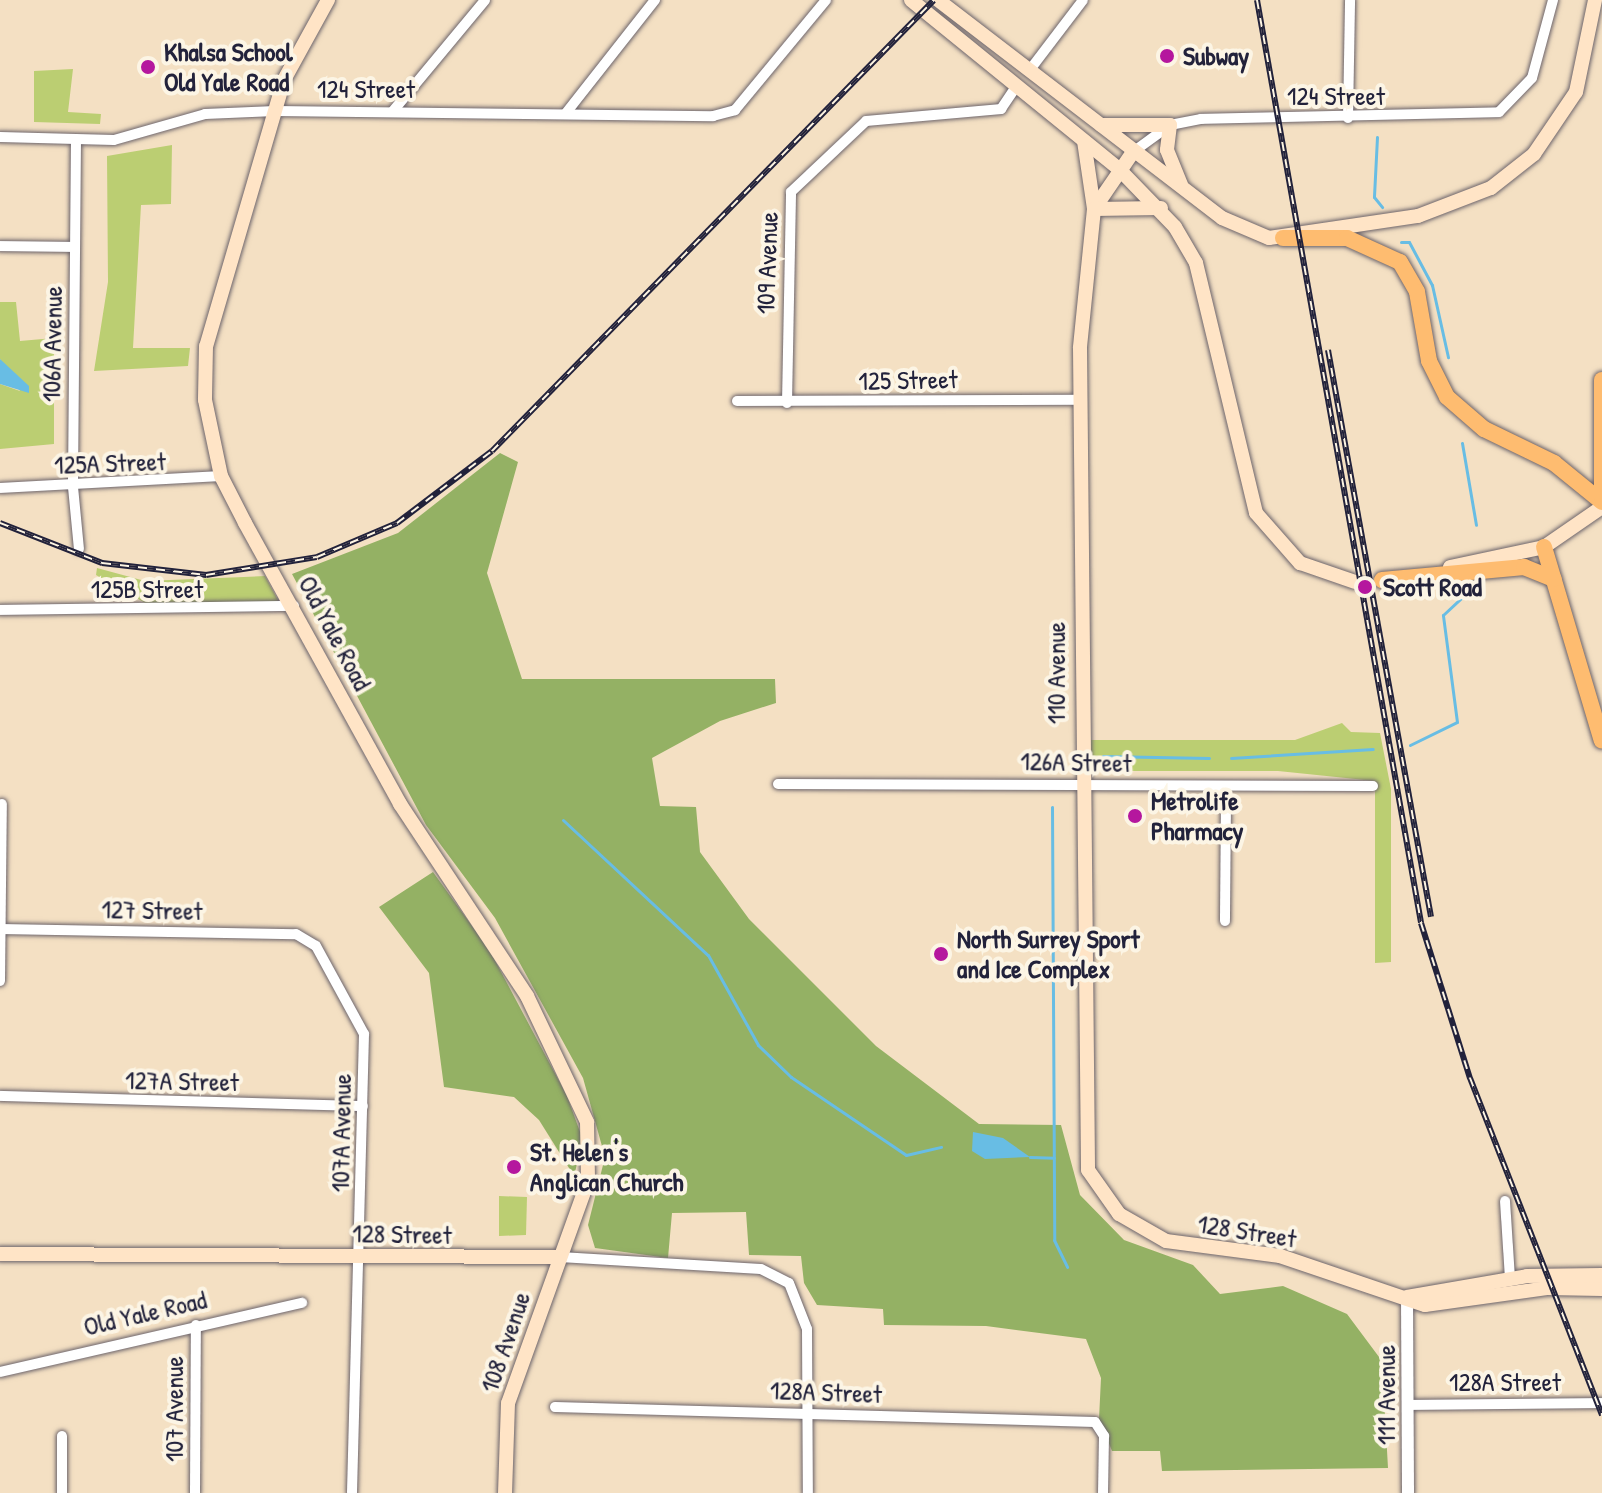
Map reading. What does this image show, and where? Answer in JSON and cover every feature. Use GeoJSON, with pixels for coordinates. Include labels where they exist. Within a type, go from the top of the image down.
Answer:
{"type":"FeatureCollection","features":[{"type":"Feature","properties":{"kind":"main road","name":"Old Yale Road"},"geometry":{"type":"LineString","coordinates":[[328,0],[294,56],[204,356],[221,476],[400,804],[487,929],[579,1097],[591,1166],[560,1257]]}},
{"type":"Feature","properties":{"kind":"main road"},"geometry":{"type":"LineString","coordinates":[[911,0],[1118,168],[1161,208],[1196,263],[1256,513],[1300,563],[1355,582]]}},
{"type":"Feature","properties":{"kind":"main road"},"geometry":{"type":"LineString","coordinates":[[938,0],[1032,67],[1133,152],[1242,229],[1283,238],[1369,242],[1400,262],[1417,292],[1435,377],[1484,429],[1554,463],[1602,502]]}},
{"type":"Feature","properties":{"kind":"main road"},"geometry":{"type":"LineString","coordinates":[[1283,238],[1418,216],[1491,188],[1534,154],[1576,92],[1595,0]]}},
{"type":"Feature","properties":{"kind":"main road"},"geometry":{"type":"LineString","coordinates":[[1101,125],[1170,125],[1167,150],[1183,189]]}},
{"type":"Feature","properties":{"kind":"main road"},"geometry":{"type":"LineString","coordinates":[[1084,141],[1094,209],[1161,208]]}},
{"type":"Feature","properties":{"kind":"main road","name":"110 Avenue"},"geometry":{"type":"LineString","coordinates":[[1095,1185],[1084,1153],[1080,400],[1094,209],[1118,168],[1133,152]]}},
{"type":"Feature","properties":{"kind":"main road"},"geometry":{"type":"LineString","coordinates":[[1602,380],[1602,502]]}},
{"type":"Feature","properties":{"kind":"main road"},"geometry":{"type":"LineString","coordinates":[[1378,581],[1544,547],[1602,502]]}},
{"type":"Feature","properties":{"kind":"main road"},"geometry":{"type":"LineString","coordinates":[[1544,547],[1602,741]]}},
{"type":"Feature","properties":{"kind":"main road"},"geometry":{"type":"LineString","coordinates":[[1378,581],[1514,567],[1554,579]]}},
{"type":"Feature","properties":{"kind":"main road","name":"128 Street"},"geometry":{"type":"LineString","coordinates":[[1095,1185],[1131,1224],[1166,1241],[1280,1256],[1425,1305],[1547,1288],[1602,1289]]}},
{"type":"Feature","properties":{"kind":"main road","name":"128 Street"},"geometry":{"type":"LineString","coordinates":[[0,1254],[560,1257]]}},
{"type":"Feature","properties":{"kind":"main road","name":"108 Avenue"},"geometry":{"type":"LineString","coordinates":[[505,1493],[510,1393],[560,1257]]}},
{"type":"Feature","properties":{"kind":"main road","name":"128 Street"},"geometry":{"type":"LineString","coordinates":[[1407,1297],[1510,1279],[1602,1275]]}},
{"type":"Feature","properties":{"kind":"street"},"geometry":{"type":"LineString","coordinates":[[393,111],[485,0]]}},
{"type":"Feature","properties":{"kind":"street"},"geometry":{"type":"LineString","coordinates":[[566,113],[655,0]]}},
{"type":"Feature","properties":{"kind":"street","name":"124 Street"},"geometry":{"type":"LineString","coordinates":[[0,137],[76,139],[138,136],[205,114],[275,111],[566,113],[735,110],[826,0]]}},
{"type":"Feature","properties":{"kind":"street"},"geometry":{"type":"LineString","coordinates":[[1032,67],[1083,0]]}},
{"type":"Feature","properties":{"kind":"street"},"geometry":{"type":"LineString","coordinates":[[1348,118],[1350,0]]}},
{"type":"Feature","properties":{"kind":"street","name":"124 Street"},"geometry":{"type":"LineString","coordinates":[[1133,152],[1170,125],[1221,117],[1485,116],[1509,105],[1532,78],[1553,0]]}},
{"type":"Feature","properties":{"kind":"street","name":"109 Avenue"},"geometry":{"type":"LineString","coordinates":[[787,403],[791,192],[839,142],[866,121],[1001,109],[1016,87]]}},
{"type":"Feature","properties":{"kind":"street","name":"106A Avenue"},"geometry":{"type":"LineString","coordinates":[[76,139],[73,487],[79,549]]}},
{"type":"Feature","properties":{"kind":"street"},"geometry":{"type":"LineString","coordinates":[[0,246],[75,247]]}},
{"type":"Feature","properties":{"kind":"street","name":"125 Street"},"geometry":{"type":"LineString","coordinates":[[737,401],[1080,400]]}},
{"type":"Feature","properties":{"kind":"street","name":"125A Street"},"geometry":{"type":"LineString","coordinates":[[0,488],[73,487],[221,476]]}},
{"type":"Feature","properties":{"kind":"street","name":"125B Street"},"geometry":{"type":"LineString","coordinates":[[0,610],[294,606]]}},
{"type":"Feature","properties":{"kind":"street","name":"126A Street"},"geometry":{"type":"LineString","coordinates":[[778,784],[1373,786]]}},
{"type":"Feature","properties":{"kind":"street"},"geometry":{"type":"LineString","coordinates":[[1219,786],[1226,802],[1225,921]]}},
{"type":"Feature","properties":{"kind":"street"},"geometry":{"type":"LineString","coordinates":[[0,981],[2,804]]}},
{"type":"Feature","properties":{"kind":"street","name":"127 Street"},"geometry":{"type":"LineString","coordinates":[[1,929],[302,936]]}},
{"type":"Feature","properties":{"kind":"street","name":"107A Avenue"},"geometry":{"type":"LineString","coordinates":[[302,936],[316,946],[364,1034],[352,1493]]}},
{"type":"Feature","properties":{"kind":"street","name":"127A Street"},"geometry":{"type":"LineString","coordinates":[[0,1096],[363,1106]]}},
{"type":"Feature","properties":{"kind":"street"},"geometry":{"type":"LineString","coordinates":[[1505,1201],[1510,1279]]}},
{"type":"Feature","properties":{"kind":"street","name":"128 Street"},"geometry":{"type":"LineString","coordinates":[[560,1257],[761,1269],[796,1292],[806,1318],[808,1414]]}},
{"type":"Feature","properties":{"kind":"street","name":"111 Avenue"},"geometry":{"type":"LineString","coordinates":[[1407,1297],[1408,1493]]}},
{"type":"Feature","properties":{"kind":"street","name":"Old Yale Road"},"geometry":{"type":"LineString","coordinates":[[0,1372],[302,1303]]}},
{"type":"Feature","properties":{"kind":"street","name":"107 Avenue"},"geometry":{"type":"LineString","coordinates":[[195,1493],[196,1325]]}},
{"type":"Feature","properties":{"kind":"street","name":"128A Street"},"geometry":{"type":"LineString","coordinates":[[1408,1405],[1602,1403]]}},
{"type":"Feature","properties":{"kind":"street","name":"128A Street"},"geometry":{"type":"LineString","coordinates":[[555,1407],[1095,1422],[1104,1436],[1103,1493]]}},
{"type":"Feature","properties":{"kind":"street"},"geometry":{"type":"LineString","coordinates":[[808,1414],[808,1493]]}},
{"type":"Feature","properties":{"kind":"street"},"geometry":{"type":"LineString","coordinates":[[62,1436],[62,1493]]}},
{"type":"Feature","properties":{"kind":"green space"},"geometry":{"type":"Polygon","coordinates":[[[73,69],[68,112],[101,114],[100,124],[34,122],[34,71],[73,69]]]}},
{"type":"Feature","properties":{"kind":"green space"},"geometry":{"type":"Polygon","coordinates":[[[172,145],[171,204],[141,205],[133,348],[190,348],[188,366],[94,371],[108,282],[107,156],[172,145]]]}},
{"type":"Feature","properties":{"kind":"green space"},"geometry":{"type":"Polygon","coordinates":[[[0,302],[16,302],[20,341],[54,338],[54,444],[0,449],[0,384],[20,391],[0,359],[0,302]]]}},
{"type":"Feature","properties":{"kind":"green space"},"geometry":{"type":"Polygon","coordinates":[[[500,453],[518,462],[487,573],[522,679],[775,679],[776,703],[720,721],[652,758],[660,806],[696,807],[700,852],[749,919],[876,1046],[979,1124],[1061,1125],[1080,1195],[1124,1240],[1193,1265],[1220,1294],[1283,1286],[1347,1314],[1382,1361],[1388,1468],[1162,1471],[1160,1451],[1112,1451],[1099,1419],[1101,1378],[1086,1339],[986,1326],[884,1325],[883,1309],[817,1305],[804,1283],[801,1256],[749,1255],[746,1212],[672,1213],[668,1258],[595,1248],[588,1225],[605,1157],[583,1078],[495,918],[426,825],[292,574],[398,533],[500,453]]]}},
{"type":"Feature","properties":{"kind":"green space"},"geometry":{"type":"Polygon","coordinates":[[[97,568],[145,581],[265,576],[279,602],[154,608],[96,575],[97,568]]]}},
{"type":"Feature","properties":{"kind":"green space"},"geometry":{"type":"Polygon","coordinates":[[[1342,723],[1351,732],[1380,733],[1391,789],[1391,962],[1375,963],[1375,781],[1278,771],[1091,771],[1091,740],[1295,740],[1342,723]]]}},
{"type":"Feature","properties":{"kind":"green space"},"geometry":{"type":"Polygon","coordinates":[[[433,872],[490,951],[567,1096],[583,1140],[574,1176],[539,1120],[514,1097],[444,1087],[429,973],[379,907],[433,872]]]}},
{"type":"Feature","properties":{"kind":"green space"},"geometry":{"type":"Polygon","coordinates":[[[499,1196],[527,1197],[526,1235],[499,1236],[499,1196]]]}},
{"type":"Feature","properties":{"kind":"water"},"geometry":{"type":"Polygon","coordinates":[[[0,359],[29,386],[29,393],[0,384],[0,359]]]}},
{"type":"Feature","properties":{"kind":"water"},"geometry":{"type":"Polygon","coordinates":[[[973,1132],[1003,1138],[1030,1157],[985,1159],[972,1151],[973,1132]]]}},
{"type":"Feature","properties":{"kind":"waterway"},"geometry":{"type":"LineString","coordinates":[[1377,137],[1374,197],[1382,207]]}},
{"type":"Feature","properties":{"kind":"waterway"},"geometry":{"type":"LineString","coordinates":[[1401,242],[1409,242],[1432,285],[1448,357]]}},
{"type":"Feature","properties":{"kind":"waterway"},"geometry":{"type":"LineString","coordinates":[[1462,443],[1476,525]]}},
{"type":"Feature","properties":{"kind":"waterway"},"geometry":{"type":"LineString","coordinates":[[1410,745],[1457,722],[1443,615],[1469,591]]}},
{"type":"Feature","properties":{"kind":"waterway"},"geometry":{"type":"LineString","coordinates":[[1231,758],[1373,749]]}},
{"type":"Feature","properties":{"kind":"waterway"},"geometry":{"type":"LineString","coordinates":[[1103,756],[1209,758]]}},
{"type":"Feature","properties":{"kind":"waterway"},"geometry":{"type":"LineString","coordinates":[[1052,807],[1054,1240],[1067,1267]]}},
{"type":"Feature","properties":{"kind":"waterway"},"geometry":{"type":"LineString","coordinates":[[563,820],[708,955],[758,1045],[791,1077],[906,1155],[941,1147]]}},
{"type":"Feature","properties":{"kind":"waterway"},"geometry":{"type":"LineString","coordinates":[[1030,1157],[1054,1158]]}},
{"type":"Feature","properties":{"kind":"tunnel"},"geometry":{"type":"LineString","coordinates":[[1355,582],[1374,582]]}},
{"type":"Feature","properties":{"kind":"railway"},"geometry":{"type":"LineString","coordinates":[[0,523],[102,563],[206,575],[317,557],[397,523],[492,451],[934,0]]}},
{"type":"Feature","properties":{"kind":"railway"},"geometry":{"type":"LineString","coordinates":[[1257,0],[1421,923],[1470,1078],[1602,1415]]}},
{"type":"Feature","properties":{"kind":"railway"},"geometry":{"type":"LineString","coordinates":[[1328,350],[1431,917]]}},
{"type":"Feature","properties":{"kind":"place","name":"Subway"},"geometry":{"type":"Point","coordinates":[1167,56]}},
{"type":"Feature","properties":{"kind":"place","name":"Khalsa School Old Yale Road"},"geometry":{"type":"Point","coordinates":[148,67]}},
{"type":"Feature","properties":{"kind":"place","name":"Scott Road"},"geometry":{"type":"Point","coordinates":[1365,587]}},
{"type":"Feature","properties":{"kind":"place","name":"Metrolife Pharmacy"},"geometry":{"type":"Point","coordinates":[1135,816]}},
{"type":"Feature","properties":{"kind":"place","name":"North Surrey Sport and Ice Complex"},"geometry":{"type":"Point","coordinates":[941,954]}},
{"type":"Feature","properties":{"kind":"place","name":"St. Helen's Anglican Church"},"geometry":{"type":"Point","coordinates":[514,1167]}}]}
